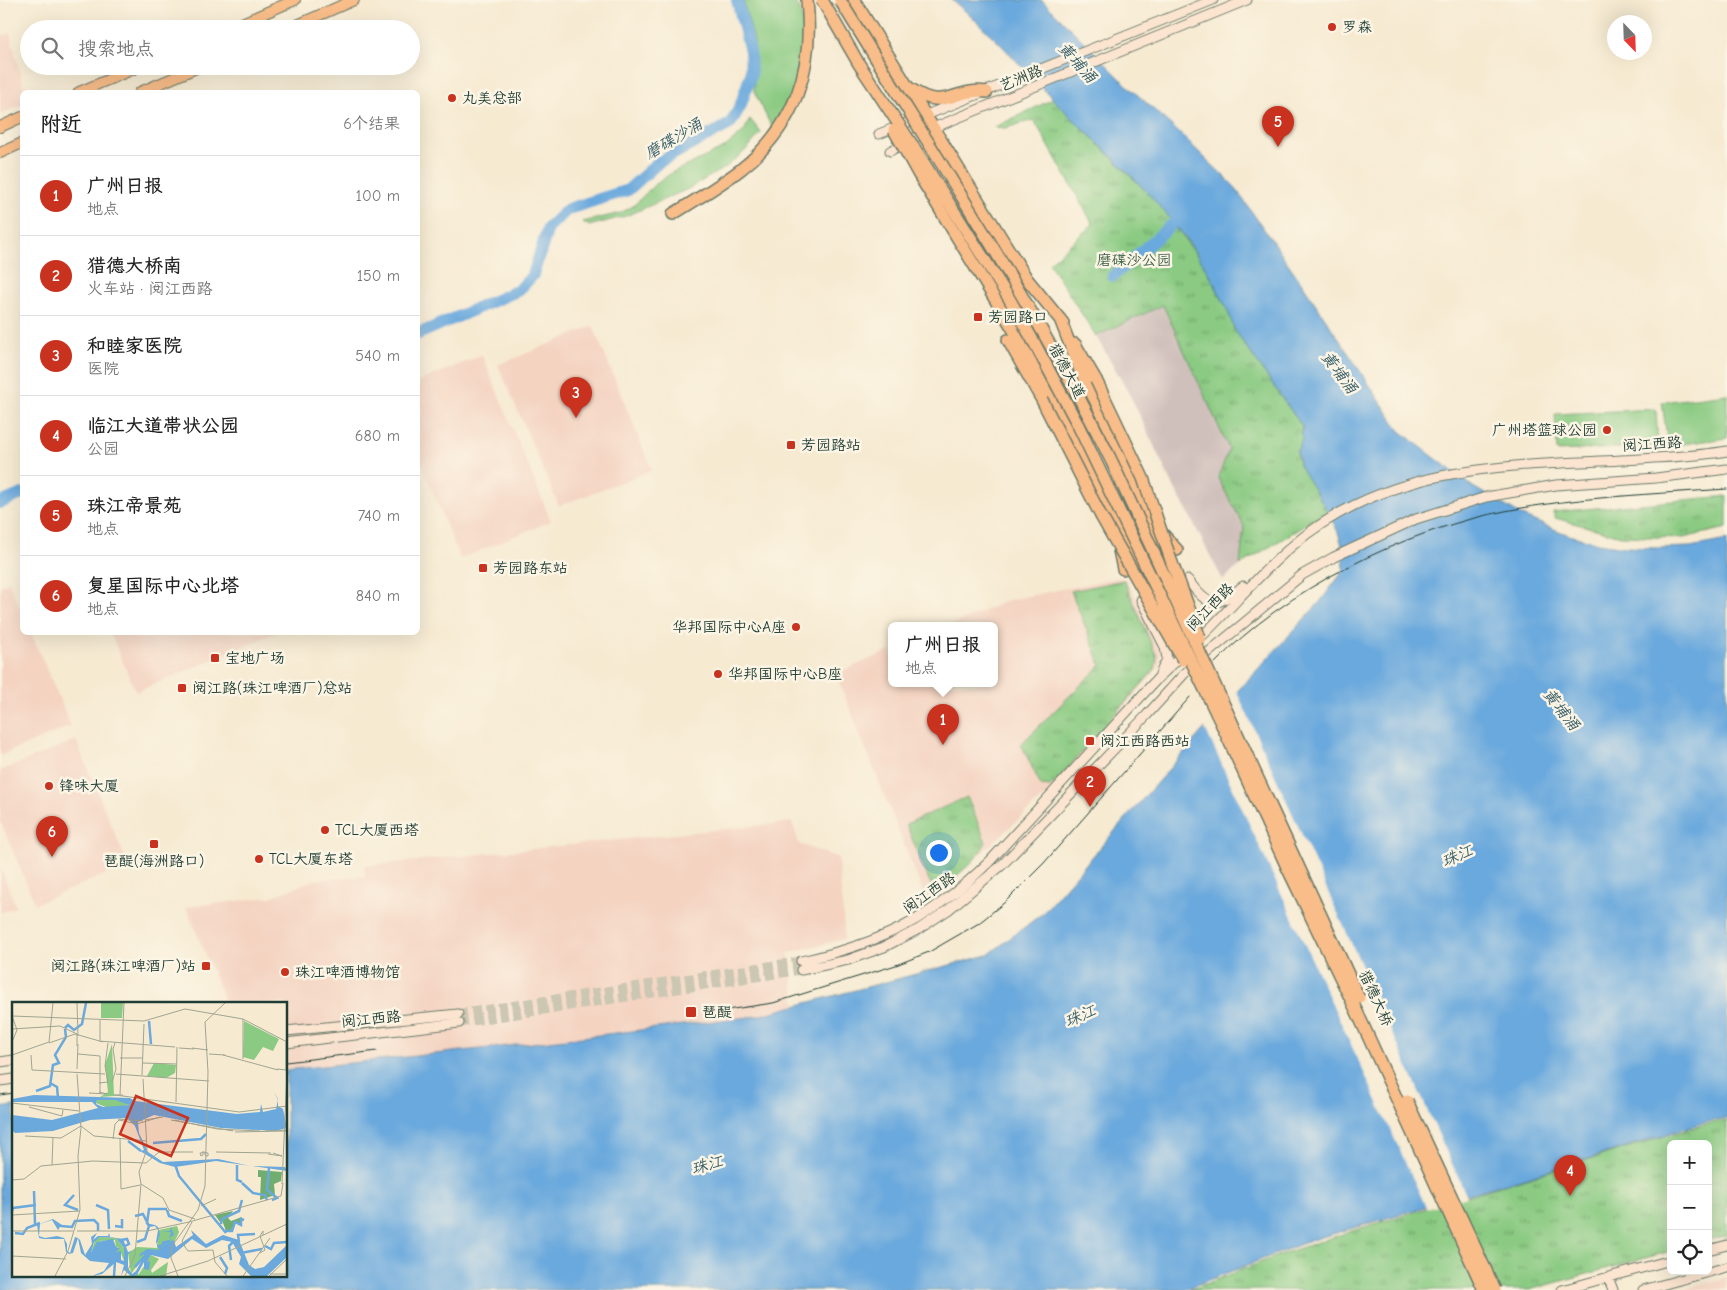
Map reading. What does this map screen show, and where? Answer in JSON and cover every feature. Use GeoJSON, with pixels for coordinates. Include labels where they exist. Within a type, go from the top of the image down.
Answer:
{"type":"FeatureCollection","features":[{"type":"Feature","properties":{"kind":"highway"},"geometry":{"type":"LineString","coordinates":[[673,214],[726,180],[753,159],[785,121],[792,109],[805,65],[809,31],[807,0]]}},
{"type":"Feature","properties":{"kind":"highway","name":"猎德大道"},"geometry":{"type":"LineString","coordinates":[[822,0],[859,64],[960,220],[1035,344],[1226,721]]}},
{"type":"Feature","properties":{"kind":"highway","name":"猎德大道"},"geometry":{"type":"LineString","coordinates":[[840,0],[1015,283],[1065,371],[1112,462],[1226,721]]}},
{"type":"Feature","properties":{"kind":"highway"},"geometry":{"type":"LineString","coordinates":[[854,0],[1027,279],[1060,319],[1096,380],[1143,478],[1226,721]]}},
{"type":"Feature","properties":{"kind":"highway"},"geometry":{"type":"LineString","coordinates":[[859,64],[919,175],[1012,328],[1141,574],[1147,582],[1155,583],[1161,581],[1167,576],[1168,570],[1119,448],[1078,368],[1060,319]]}},
{"type":"Feature","properties":{"kind":"highway"},"geometry":{"type":"LineString","coordinates":[[908,87],[921,96],[932,100],[942,100],[974,90],[987,92]]}},
{"type":"Feature","properties":{"kind":"highway"},"geometry":{"type":"LineString","coordinates":[[1008,340],[1042,400],[1101,516],[1189,670],[1226,721]]}},
{"type":"Feature","properties":{"kind":"highway"},"geometry":{"type":"LineString","coordinates":[[1147,516],[1177,550]]}},
{"type":"Feature","properties":{"kind":"highway"},"geometry":{"type":"LineString","coordinates":[[1111,517],[1123,569]]}},
{"type":"Feature","properties":{"kind":"highway","name":"猎德大桥"},"geometry":{"type":"LineString","coordinates":[[1226,721],[1288,867],[1358,1014],[1484,1290]]}},
{"type":"Feature","properties":{"kind":"highway","name":"猎德大桥"},"geometry":{"type":"LineString","coordinates":[[1226,721],[1495,1290]]}},
{"type":"Feature","properties":{"kind":"main road"},"geometry":{"type":"LineString","coordinates":[[249,20],[295,0]]}},
{"type":"Feature","properties":{"kind":"main road"},"geometry":{"type":"LineString","coordinates":[[308,20],[354,0]]}},
{"type":"Feature","properties":{"kind":"main road","name":"艺洲路"},"geometry":{"type":"LineString","coordinates":[[879,134],[1213,0]]}},
{"type":"Feature","properties":{"kind":"main road","name":"艺洲路"},"geometry":{"type":"LineString","coordinates":[[890,152],[933,128],[1247,0]]}},
{"type":"Feature","properties":{"kind":"main road"},"geometry":{"type":"LineString","coordinates":[[85,90],[119,75]]}},
{"type":"Feature","properties":{"kind":"main road"},"geometry":{"type":"LineString","coordinates":[[145,90],[180,75]]}},
{"type":"Feature","properties":{"kind":"main road"},"geometry":{"type":"LineString","coordinates":[[0,126],[20,118]]}},
{"type":"Feature","properties":{"kind":"main road"},"geometry":{"type":"LineString","coordinates":[[0,153],[20,144]]}},
{"type":"Feature","properties":{"kind":"main road","name":"阅江西路"},"geometry":{"type":"LineString","coordinates":[[1727,451],[1667,458],[1527,464],[1459,472],[1418,482],[1388,492],[1351,508],[1330,520],[1288,550],[1258,577],[1204,634],[1158,678],[990,860],[943,903],[914,922],[879,939],[801,966],[848,960],[884,947],[919,929],[948,910],[1002,865],[1184,674],[1233,630],[1302,575],[1361,544],[1431,514],[1486,497],[1556,485],[1656,478],[1727,469]]}},
{"type":"Feature","properties":{"kind":"main road"},"geometry":{"type":"LineString","coordinates":[[1188,580],[1202,599],[1220,602],[1258,577]]}},
{"type":"Feature","properties":{"kind":"main road"},"geometry":{"type":"LineString","coordinates":[[1142,600],[1160,635],[1167,654],[1165,665],[1158,678]]}},
{"type":"Feature","properties":{"kind":"main road","name":"阅江西路"},"geometry":{"type":"LineString","coordinates":[[288,1032],[458,1019],[288,1042]]}},
{"type":"Feature","properties":{"kind":"main road"},"geometry":{"type":"LineString","coordinates":[[1712,1249],[1727,1245]]}},
{"type":"Feature","properties":{"kind":"main road"},"geometry":{"type":"LineString","coordinates":[[1562,1290],[1667,1261]]}},
{"type":"Feature","properties":{"kind":"main road"},"geometry":{"type":"LineString","coordinates":[[1643,1290],[1727,1267]]}},
{"type":"Feature","properties":{"kind":"main road"},"geometry":{"type":"LineString","coordinates":[[1608,1277],[1613,1290]]}},
{"type":"Feature","properties":{"kind":"shaded area"},"geometry":{"type":"Polygon","coordinates":[[[10,33],[24,90],[20,90],[20,106],[0,114],[0,36],[10,33]]]}},
{"type":"Feature","properties":{"kind":"shaded area"},"geometry":{"type":"Polygon","coordinates":[[[1163,305],[1229,449],[1218,478],[1244,526],[1240,565],[1223,580],[1165,469],[1130,395],[1096,336],[1163,305]]]}},
{"type":"Feature","properties":{"kind":"shaded area"},"geometry":{"type":"Polygon","coordinates":[[[593,326],[652,470],[559,506],[498,365],[593,326]]]}},
{"type":"Feature","properties":{"kind":"shaded area"},"geometry":{"type":"Polygon","coordinates":[[[482,355],[551,521],[460,559],[420,461],[420,381],[482,355]]]}},
{"type":"Feature","properties":{"kind":"shaded area"},"geometry":{"type":"Polygon","coordinates":[[[1116,578],[1125,578],[1161,652],[1159,667],[1049,792],[945,886],[926,900],[836,674],[888,652],[888,687],[998,687],[998,622],[958,622],[1009,600],[1116,578]]]}},
{"type":"Feature","properties":{"kind":"shaded area"},"geometry":{"type":"Polygon","coordinates":[[[9,582],[20,608],[20,635],[32,635],[71,726],[0,756],[0,586],[9,582]]]}},
{"type":"Feature","properties":{"kind":"shaded area","name":"宝地广场"},"geometry":{"type":"Polygon","coordinates":[[[111,635],[270,635],[136,692],[111,635]]]}},
{"type":"Feature","properties":{"kind":"shaded area"},"geometry":{"type":"Polygon","coordinates":[[[76,740],[128,865],[35,904],[0,820],[0,771],[76,740]]]}},
{"type":"Feature","properties":{"kind":"shaded area"},"geometry":{"type":"Polygon","coordinates":[[[792,822],[799,844],[838,858],[845,939],[788,953],[796,1005],[757,1016],[288,1070],[288,1002],[225,1002],[186,907],[271,897],[314,880],[365,876],[364,866],[792,822]]]}},
{"type":"Feature","properties":{"kind":"shaded area"},"geometry":{"type":"Polygon","coordinates":[[[0,867],[16,907],[0,913],[0,867]]]}},
{"type":"Feature","properties":{"kind":"shaded area"},"geometry":{"type":"Polygon","coordinates":[[[1727,1277],[1727,1290],[1683,1290],[1727,1277]]]}},
{"type":"Feature","properties":{"kind":"green space"},"geometry":{"type":"Polygon","coordinates":[[[743,0],[794,0],[800,9],[805,34],[800,75],[785,118],[773,130],[754,91],[754,40],[743,0]]]}},
{"type":"Feature","properties":{"kind":"green space","name":"磨碟沙公园"},"geometry":{"type":"Polygon","coordinates":[[[1053,99],[1159,204],[1206,268],[1231,316],[1234,329],[1302,426],[1302,440],[1297,451],[1299,465],[1328,511],[1240,565],[1244,526],[1218,478],[1229,449],[1163,305],[1096,336],[1049,263],[1093,224],[1034,120],[1005,128],[995,127],[1053,99]]]}},
{"type":"Feature","properties":{"kind":"green space"},"geometry":{"type":"Polygon","coordinates":[[[750,119],[761,133],[745,151],[726,167],[688,189],[626,216],[589,226],[583,222],[621,213],[633,206],[653,186],[673,172],[724,148],[744,131],[750,119]]]}},
{"type":"Feature","properties":{"kind":"green space"},"geometry":{"type":"Polygon","coordinates":[[[1727,394],[1727,438],[1668,446],[1662,402],[1727,394]]]}},
{"type":"Feature","properties":{"kind":"green space","name":"广州塔篮球公园"},"geometry":{"type":"Polygon","coordinates":[[[1656,409],[1658,446],[1557,451],[1555,414],[1656,409]]]}},
{"type":"Feature","properties":{"kind":"green space"},"geometry":{"type":"Polygon","coordinates":[[[1727,496],[1727,528],[1683,538],[1621,536],[1555,518],[1553,512],[1727,496]]]}},
{"type":"Feature","properties":{"kind":"green space"},"geometry":{"type":"Polygon","coordinates":[[[1124,580],[1157,657],[1155,669],[1051,787],[1041,786],[1021,744],[1101,665],[1071,591],[1124,580]]]}},
{"type":"Feature","properties":{"kind":"green space"},"geometry":{"type":"Polygon","coordinates":[[[967,797],[986,842],[970,864],[934,892],[906,824],[967,797]]]}},
{"type":"Feature","properties":{"kind":"green space"},"geometry":{"type":"Polygon","coordinates":[[[1727,1120],[1727,1235],[1712,1239],[1712,1140],[1667,1140],[1667,1252],[1529,1290],[1190,1290],[1285,1253],[1348,1232],[1699,1126],[1727,1120]]]}},
{"type":"Feature","properties":{"kind":"water"},"geometry":{"type":"Polygon","coordinates":[[[952,0],[1041,0],[1044,2],[1129,87],[1233,185],[1301,282],[1400,431],[1473,487],[1524,517],[1569,535],[1598,543],[1625,547],[1657,548],[1690,547],[1727,540],[1727,1118],[1699,1124],[1578,1162],[1312,1240],[1183,1290],[0,1290],[0,1108],[12,1106],[12,1278],[288,1278],[288,1070],[757,1016],[988,955],[1043,913],[1233,696],[1320,602],[1344,570],[1343,549],[1338,532],[1328,512],[1299,465],[1297,451],[1302,440],[1302,426],[1234,329],[1216,287],[1183,234],[1120,164],[966,11],[952,0]]]}},
{"type":"Feature","properties":{"kind":"pier"},"geometry":{"type":"Polygon","coordinates":[[[1236,690],[1467,1197],[1427,1209],[1204,726],[1236,690]]]}},
{"type":"Feature","properties":{"kind":"waterway","name":"磨碟沙涌"},"geometry":{"type":"LineString","coordinates":[[420,333],[519,290],[533,275],[548,228],[568,209],[628,190],[659,162],[730,124],[740,107],[751,74],[750,51],[737,0]]}},
{"type":"Feature","properties":{"kind":"waterway"},"geometry":{"type":"LineString","coordinates":[[1113,276],[1185,213]]}},
{"type":"Feature","properties":{"kind":"waterway","name":"磨碟沙涌"},"geometry":{"type":"LineString","coordinates":[[0,503],[20,495]]}},
{"type":"Feature","properties":{"kind":"tunnel"},"geometry":{"type":"LineString","coordinates":[[458,1014],[801,961]]}},
{"type":"Feature","properties":{"kind":"tunnel"},"geometry":{"type":"LineString","coordinates":[[459,1023],[801,970]]}},
{"type":"Feature","properties":{"kind":"tram line"},"geometry":{"type":"LineString","coordinates":[[1214,664],[1275,611],[1310,588],[1387,548],[1426,533],[1466,520],[1532,506],[1615,497],[1727,489]]}},
{"type":"Feature","properties":{"kind":"tram line"},"geometry":{"type":"LineString","coordinates":[[720,1011],[773,1003],[896,965],[929,952],[979,923],[1005,902],[1044,863],[1190,697]]}},
{"type":"Feature","properties":{"kind":"tram line"},"geometry":{"type":"LineString","coordinates":[[288,1062],[377,1051]]}},
{"type":"Feature","properties":{"kind":"tram line"},"geometry":{"type":"LineString","coordinates":[[0,1095],[12,1093]]}},
{"type":"Feature","properties":{"kind":"place","name":"罗森"},"geometry":{"type":"Point","coordinates":[1332,27]}},
{"type":"Feature","properties":{"kind":"place","name":"丸美总部"},"geometry":{"type":"Point","coordinates":[452,98]}},
{"type":"Feature","properties":{"kind":"place","name":"珠江帝景苑"},"geometry":{"type":"Point","coordinates":[1278,147]}},
{"type":"Feature","properties":{"kind":"place","name":"芳园路口"},"geometry":{"type":"Point","coordinates":[978,317]}},
{"type":"Feature","properties":{"kind":"place","name":"和睦家医院"},"geometry":{"type":"Point","coordinates":[576,418]}},
{"type":"Feature","properties":{"kind":"place","name":"广州塔篮球公园"},"geometry":{"type":"Point","coordinates":[1607,430]}},
{"type":"Feature","properties":{"kind":"place","name":"芳园路站"},"geometry":{"type":"Point","coordinates":[791,445]}},
{"type":"Feature","properties":{"kind":"place","name":"芳园路东站"},"geometry":{"type":"Point","coordinates":[483,568]}},
{"type":"Feature","properties":{"kind":"place","name":"华邦国际中心A座"},"geometry":{"type":"Point","coordinates":[796,627]}},
{"type":"Feature","properties":{"kind":"place","name":"宝地广场"},"geometry":{"type":"Point","coordinates":[215,658]}},
{"type":"Feature","properties":{"kind":"place","name":"华邦国际中心B座"},"geometry":{"type":"Point","coordinates":[718,674]}},
{"type":"Feature","properties":{"kind":"place","name":"阅江路(珠江啤酒厂)总站"},"geometry":{"type":"Point","coordinates":[182,688]}},
{"type":"Feature","properties":{"kind":"place","name":"阅江西路西站"},"geometry":{"type":"Point","coordinates":[1090,741]}},
{"type":"Feature","properties":{"kind":"place","name":"广州日报"},"geometry":{"type":"Point","coordinates":[943,745]}},
{"type":"Feature","properties":{"kind":"place","name":"锋味大厦"},"geometry":{"type":"Point","coordinates":[49,786]}},
{"type":"Feature","properties":{"kind":"place","name":"猎德大桥南"},"geometry":{"type":"Point","coordinates":[1090,807]}},
{"type":"Feature","properties":{"kind":"place","name":"TCL大厦西塔"},"geometry":{"type":"Point","coordinates":[325,830]}},
{"type":"Feature","properties":{"kind":"place","name":"琶醍(海洲路口)"},"geometry":{"type":"Point","coordinates":[154,844]}},
{"type":"Feature","properties":{"kind":"place","name":"复星国际中心北塔"},"geometry":{"type":"Point","coordinates":[52,857]}},
{"type":"Feature","properties":{"kind":"place","name":"TCL大厦东塔"},"geometry":{"type":"Point","coordinates":[259,859]}},
{"type":"Feature","properties":{"kind":"place","name":"阅江路(珠江啤酒厂)站"},"geometry":{"type":"Point","coordinates":[206,966]}},
{"type":"Feature","properties":{"kind":"place","name":"珠江啤酒博物馆"},"geometry":{"type":"Point","coordinates":[285,972]}},
{"type":"Feature","properties":{"kind":"place","name":"琶醍"},"geometry":{"type":"Point","coordinates":[691,1012]}},
{"type":"Feature","properties":{"kind":"place","name":"临江大道带状公园"},"geometry":{"type":"Point","coordinates":[1570,1196]}},
{"type":"Feature","properties":{"kind":"water label","name":"黄埔涌"},"geometry":{"type":"Point","coordinates":[1078,62]}},
{"type":"Feature","properties":{"kind":"water label","name":"黄埔涌"},"geometry":{"type":"Point","coordinates":[1340,372]}},
{"type":"Feature","properties":{"kind":"water label","name":"黄埔涌"},"geometry":{"type":"Point","coordinates":[1562,709]}},
{"type":"Feature","properties":{"kind":"water label","name":"珠江"},"geometry":{"type":"Point","coordinates":[1457,855]}},
{"type":"Feature","properties":{"kind":"water label","name":"珠江"},"geometry":{"type":"Point","coordinates":[1080,1015]}},
{"type":"Feature","properties":{"kind":"water label","name":"珠江"},"geometry":{"type":"Point","coordinates":[707,1164]}}]}
